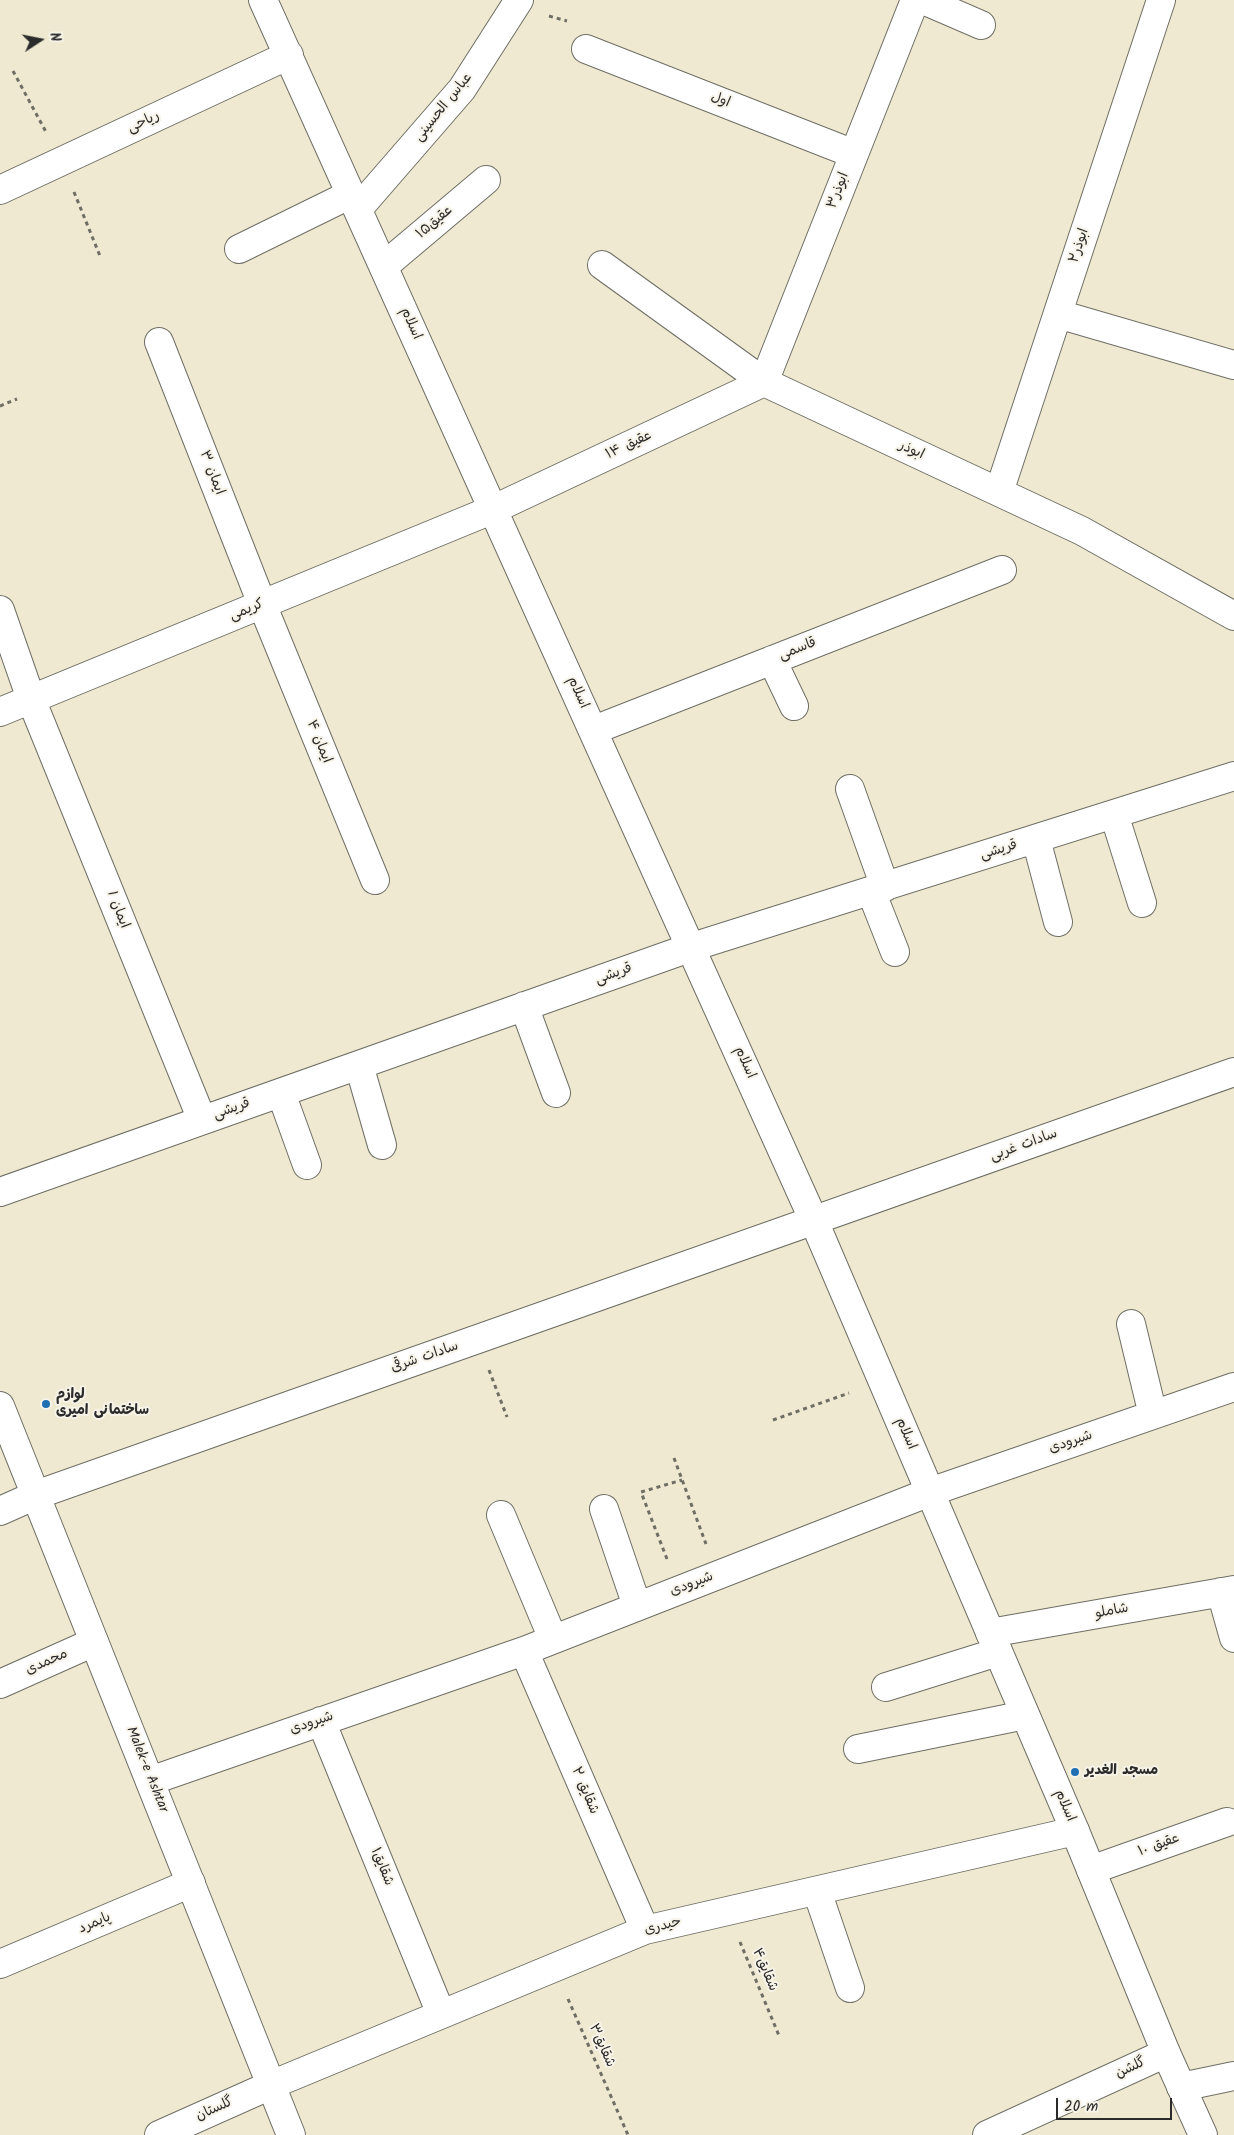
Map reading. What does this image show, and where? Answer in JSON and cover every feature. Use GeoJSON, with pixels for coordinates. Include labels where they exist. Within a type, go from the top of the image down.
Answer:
{"type":"FeatureCollection","features":[{"type":"Feature","properties":{"kind":"street","name":"اسلام"},"geometry":{"type":"LineString","coordinates":[[263,0],[692,947],[814,1221],[1075,1831],[1166,2053],[1203,2135]]}},
{"type":"Feature","properties":{"kind":"street","name":"ابوذر۳"},"geometry":{"type":"LineString","coordinates":[[764,382],[915,0]]}},
{"type":"Feature","properties":{"kind":"street"},"geometry":{"type":"LineString","coordinates":[[923,0],[981,25]]}},
{"type":"Feature","properties":{"kind":"street","name":"ابوذر۲"},"geometry":{"type":"LineString","coordinates":[[999,492],[1160,0]]}},
{"type":"Feature","properties":{"kind":"street","name":"عباس الحسینی"},"geometry":{"type":"LineString","coordinates":[[355,201],[462,89],[517,3]]}},
{"type":"Feature","properties":{"kind":"street","name":"اول"},"geometry":{"type":"LineString","coordinates":[[586,49],[854,154]]}},
{"type":"Feature","properties":{"kind":"street","name":"ریاحی"},"geometry":{"type":"LineString","coordinates":[[0,190],[289,55]]}},
{"type":"Feature","properties":{"kind":"street","name":"عقیق۱۵"},"geometry":{"type":"LineString","coordinates":[[384,266],[486,180]]}},
{"type":"Feature","properties":{"kind":"street"},"geometry":{"type":"LineString","coordinates":[[239,249],[355,201]]}},
{"type":"Feature","properties":{"kind":"street","name":"ابوذر"},"geometry":{"type":"LineString","coordinates":[[602,265],[764,382],[1082,531],[1234,616]]}},
{"type":"Feature","properties":{"kind":"street"},"geometry":{"type":"LineString","coordinates":[[1058,314],[1234,365]]}},
{"type":"Feature","properties":{"kind":"street","name":"ایمان ۳"},"geometry":{"type":"LineString","coordinates":[[159,342],[262,604]]}},
{"type":"Feature","properties":{"kind":"street","name":"عقیق ۱۴"},"geometry":{"type":"LineString","coordinates":[[494,509],[764,382]]}},
{"type":"Feature","properties":{"kind":"street","name":"کریمی"},"geometry":{"type":"LineString","coordinates":[[0,712],[494,509]]}},
{"type":"Feature","properties":{"kind":"street","name":"قاسمی"},"geometry":{"type":"LineString","coordinates":[[594,730],[1002,570]]}},
{"type":"Feature","properties":{"kind":"street","name":"ایمان ۴"},"geometry":{"type":"LineString","coordinates":[[262,604],[375,880]]}},
{"type":"Feature","properties":{"kind":"street","name":"ایمان 1"},"geometry":{"type":"LineString","coordinates":[[0,610],[31,699],[202,1120]]}},
{"type":"Feature","properties":{"kind":"street"},"geometry":{"type":"LineString","coordinates":[[772,660],[794,706]]}},
{"type":"Feature","properties":{"kind":"street","name":"قریشی"},"geometry":{"type":"LineString","coordinates":[[0,1192],[692,947],[1234,776]]}},
{"type":"Feature","properties":{"kind":"street"},"geometry":{"type":"LineString","coordinates":[[850,789],[895,952]]}},
{"type":"Feature","properties":{"kind":"street"},"geometry":{"type":"LineString","coordinates":[[1114,814],[1142,903]]}},
{"type":"Feature","properties":{"kind":"street"},"geometry":{"type":"LineString","coordinates":[[1036,839],[1058,922]]}},
{"type":"Feature","properties":{"kind":"street"},"geometry":{"type":"LineString","coordinates":[[524,1006],[556,1093]]}},
{"type":"Feature","properties":{"kind":"street"},"geometry":{"type":"LineString","coordinates":[[359,1065],[382,1145]]}},
{"type":"Feature","properties":{"kind":"street","name":"سادات غربی"},"geometry":{"type":"LineString","coordinates":[[814,1221],[1234,1072]]}},
{"type":"Feature","properties":{"kind":"street"},"geometry":{"type":"LineString","coordinates":[[280,1093],[307,1165]]}},
{"type":"Feature","properties":{"kind":"street","name":"سادات شرقی"},"geometry":{"type":"LineString","coordinates":[[0,1511],[36,1495],[814,1221]]}},
{"type":"Feature","properties":{"kind":"street"},"geometry":{"type":"LineString","coordinates":[[1130,1324],[1153,1415]]}},
{"type":"Feature","properties":{"kind":"street","name":"شیرودی"},"geometry":{"type":"LineString","coordinates":[[150,1781],[524,1651],[930,1492],[1234,1387]]}},
{"type":"Feature","properties":{"kind":"street","name":"Malek-e Ashtar"},"geometry":{"type":"LineString","coordinates":[[0,1406],[291,2135]]}},
{"type":"Feature","properties":{"kind":"street"},"geometry":{"type":"LineString","coordinates":[[604,1508],[637,1606]]}},
{"type":"Feature","properties":{"kind":"street"},"geometry":{"type":"LineString","coordinates":[[501,1515],[553,1639]]}},
{"type":"Feature","properties":{"kind":"street"},"geometry":{"type":"LineString","coordinates":[[1228,1591],[1234,1638]]}},
{"type":"Feature","properties":{"kind":"street","name":"شاملو"},"geometry":{"type":"LineString","coordinates":[[886,1687],[994,1642],[1228,1591]]}},
{"type":"Feature","properties":{"kind":"street","name":"محمدی"},"geometry":{"type":"LineString","coordinates":[[0,1684],[94,1642]]}},
{"type":"Feature","properties":{"kind":"street","name":"شقایق ۲"},"geometry":{"type":"LineString","coordinates":[[524,1651],[645,1930]]}},
{"type":"Feature","properties":{"kind":"street"},"geometry":{"type":"LineString","coordinates":[[858,1749],[1025,1715]]}},
{"type":"Feature","properties":{"kind":"street","name":"شقایق۱"},"geometry":{"type":"LineString","coordinates":[[321,1721],[441,2014]]}},
{"type":"Feature","properties":{"kind":"street","name":"عقیق ۱۰"},"geometry":{"type":"LineString","coordinates":[[1090,1870],[1227,1822]]}},
{"type":"Feature","properties":{"kind":"street","name":"حیدری"},"geometry":{"type":"LineString","coordinates":[[271,2085],[645,1930],[1075,1831]]}},
{"type":"Feature","properties":{"kind":"street","name":"پایمرد"},"geometry":{"type":"LineString","coordinates":[[0,1964],[191,1884]]}},
{"type":"Feature","properties":{"kind":"street"},"geometry":{"type":"LineString","coordinates":[[817,1891],[850,1988]]}},
{"type":"Feature","properties":{"kind":"street","name":"گلشن"},"geometry":{"type":"LineString","coordinates":[[987,2135],[1166,2053]]}},
{"type":"Feature","properties":{"kind":"street"},"geometry":{"type":"LineString","coordinates":[[1181,2087],[1234,2076]]}},
{"type":"Feature","properties":{"kind":"street","name":"گلستان"},"geometry":{"type":"LineString","coordinates":[[160,2135],[271,2085]]}},
{"type":"Feature","properties":{"kind":"path"},"geometry":{"type":"LineString","coordinates":[[517,3],[592,28],[586,49]]}},
{"type":"Feature","properties":{"kind":"path"},"geometry":{"type":"LineString","coordinates":[[13,71],[62,161],[100,256]]}},
{"type":"Feature","properties":{"kind":"path"},"geometry":{"type":"LineString","coordinates":[[0,406],[17,399]]}},
{"type":"Feature","properties":{"kind":"path"},"geometry":{"type":"LineString","coordinates":[[478,1339],[507,1417]]}},
{"type":"Feature","properties":{"kind":"path"},"geometry":{"type":"LineString","coordinates":[[773,1420],[883,1381]]}},
{"type":"Feature","properties":{"kind":"path"},"geometry":{"type":"LineString","coordinates":[[674,1458],[718,1574]]}},
{"type":"Feature","properties":{"kind":"path"},"geometry":{"type":"LineString","coordinates":[[679,1590],[641,1492],[682,1480]]}},
{"type":"Feature","properties":{"kind":"path","name":"شقایق۴"},"geometry":{"type":"LineString","coordinates":[[727,1912],[780,2038]]}},
{"type":"Feature","properties":{"kind":"path","name":"شقایق۳"},"geometry":{"type":"LineString","coordinates":[[553,1967],[628,2135]]}},
{"type":"Feature","properties":{"kind":"place","name":"لوازم ساختمانی امیری"},"geometry":{"type":"Point","coordinates":[46,1404]}},
{"type":"Feature","properties":{"kind":"place","name":"مسجد الغدیر"},"geometry":{"type":"Point","coordinates":[1075,1772]}}]}
